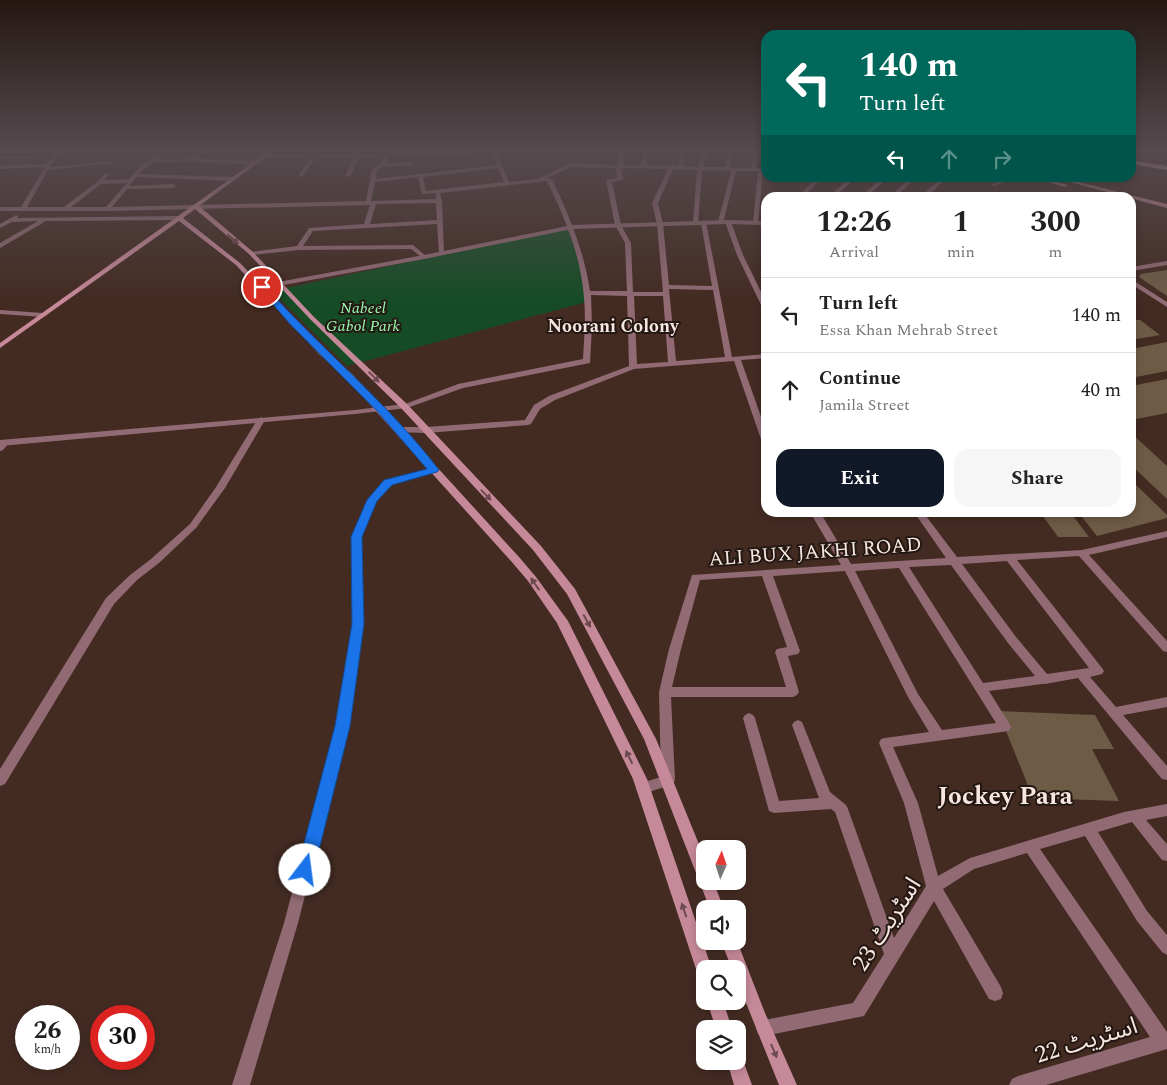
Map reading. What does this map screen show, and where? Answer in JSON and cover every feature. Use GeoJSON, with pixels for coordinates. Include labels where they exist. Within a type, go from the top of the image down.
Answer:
{"type":"FeatureCollection","features":[{"type":"Feature","properties":{"kind":"main road"},"geometry":{"type":"LineString","coordinates":[[0,346],[206,200]]}},
{"type":"Feature","properties":{"kind":"main road"},"geometry":{"type":"LineString","coordinates":[[1142,200],[1167,206]]}},
{"type":"Feature","properties":{"kind":"main road"},"geometry":{"type":"LineString","coordinates":[[1136,204],[1167,212]]}},
{"type":"Feature","properties":{"kind":"main road"},"geometry":{"type":"LineString","coordinates":[[197,207],[251,253],[312,318],[404,406],[537,548],[571,592],[650,739],[668,780],[696,854]]}},
{"type":"Feature","properties":{"kind":"main road"},"geometry":{"type":"LineString","coordinates":[[178,218],[217,247],[262,287],[293,322],[380,409],[532,579],[562,621],[643,788],[701,960]]}},
{"type":"Feature","properties":{"kind":"main road"},"geometry":{"type":"LineString","coordinates":[[341,370],[359,363]]}},
{"type":"Feature","properties":{"kind":"main road"},"geometry":{"type":"LineString","coordinates":[[733,950],[788,1085]]}},
{"type":"Feature","properties":{"kind":"main road"},"geometry":{"type":"LineString","coordinates":[[738,1070],[743,1085]]}},
{"type":"Feature","properties":{"kind":"street"},"geometry":{"type":"LineString","coordinates":[[23,209],[29,200]]}},
{"type":"Feature","properties":{"kind":"street"},"geometry":{"type":"LineString","coordinates":[[65,209],[77,200]]}},
{"type":"Feature","properties":{"kind":"street"},"geometry":{"type":"LineString","coordinates":[[108,209],[115,200]]}},
{"type":"Feature","properties":{"kind":"street"},"geometry":{"type":"LineString","coordinates":[[366,226],[370,200]]}},
{"type":"Feature","properties":{"kind":"street"},"geometry":{"type":"LineString","coordinates":[[2,445],[404,406],[461,386],[587,361],[587,293],[583,267],[572,227],[559,200]]}},
{"type":"Feature","properties":{"kind":"street"},"geometry":{"type":"LineString","coordinates":[[612,200],[618,225],[628,243],[633,366]]}},
{"type":"Feature","properties":{"kind":"street"},"geometry":{"type":"LineString","coordinates":[[656,200],[672,362]]}},
{"type":"Feature","properties":{"kind":"street"},"geometry":{"type":"LineString","coordinates":[[696,223],[698,200]]}},
{"type":"Feature","properties":{"kind":"street"},"geometry":{"type":"LineString","coordinates":[[721,222],[726,200]]}},
{"type":"Feature","properties":{"kind":"street"},"geometry":{"type":"LineString","coordinates":[[756,223],[758,200]]}},
{"type":"Feature","properties":{"kind":"street"},"geometry":{"type":"LineString","coordinates":[[0,209],[108,209],[439,201],[442,253]]}},
{"type":"Feature","properties":{"kind":"street"},"geometry":{"type":"LineString","coordinates":[[0,226],[30,209]]}},
{"type":"Feature","properties":{"kind":"street"},"geometry":{"type":"LineString","coordinates":[[11,220],[178,218]]}},
{"type":"Feature","properties":{"kind":"street"},"geometry":{"type":"LineString","coordinates":[[0,246],[44,220]]}},
{"type":"Feature","properties":{"kind":"street"},"geometry":{"type":"LineString","coordinates":[[299,248],[311,228],[440,222]]}},
{"type":"Feature","properties":{"kind":"street"},"geometry":{"type":"LineString","coordinates":[[262,287],[572,227],[721,222],[761,223]]}},
{"type":"Feature","properties":{"kind":"street"},"geometry":{"type":"LineString","coordinates":[[728,222],[740,255],[761,299]]}},
{"type":"Feature","properties":{"kind":"street"},"geometry":{"type":"LineString","coordinates":[[704,223],[714,288],[733,360],[761,430]]}},
{"type":"Feature","properties":{"kind":"street"},"geometry":{"type":"LineString","coordinates":[[251,253],[299,248],[413,247],[424,257]]}},
{"type":"Feature","properties":{"kind":"street"},"geometry":{"type":"LineString","coordinates":[[1136,268],[1167,263]]}},
{"type":"Feature","properties":{"kind":"street"},"geometry":{"type":"LineString","coordinates":[[1136,284],[1167,305]]}},
{"type":"Feature","properties":{"kind":"street"},"geometry":{"type":"LineString","coordinates":[[587,293],[630,294],[714,288]]}},
{"type":"Feature","properties":{"kind":"street"},"geometry":{"type":"LineString","coordinates":[[0,312],[43,315]]}},
{"type":"Feature","properties":{"kind":"street"},"geometry":{"type":"LineString","coordinates":[[398,430],[426,430],[528,422],[537,407],[552,398],[633,366],[761,357]]}},
{"type":"Feature","properties":{"kind":"street"},"geometry":{"type":"LineString","coordinates":[[0,780],[110,601],[133,578],[193,526],[220,488],[261,420]]}},
{"type":"Feature","properties":{"kind":"street"},"geometry":{"type":"LineString","coordinates":[[242,1085],[292,923],[342,726],[358,624],[356,537],[372,500],[388,482],[434,470]]}},
{"type":"Feature","properties":{"kind":"street"},"geometry":{"type":"LineString","coordinates":[[818,517],[848,567],[910,689],[938,735]]}},
{"type":"Feature","properties":{"kind":"street"},"geometry":{"type":"LineString","coordinates":[[922,517],[1012,640],[1045,680]]}},
{"type":"Feature","properties":{"kind":"street","name":"ALI BUX JAKHI ROAD"},"geometry":{"type":"LineString","coordinates":[[668,780],[665,692],[696,577],[1082,553],[1167,534]]}},
{"type":"Feature","properties":{"kind":"street"},"geometry":{"type":"LineString","coordinates":[[1082,553],[1167,648]]}},
{"type":"Feature","properties":{"kind":"street"},"geometry":{"type":"LineString","coordinates":[[980,688],[1098,671],[1009,558]]}},
{"type":"Feature","properties":{"kind":"street"},"geometry":{"type":"LineString","coordinates":[[902,564],[1005,727],[885,743],[911,803],[934,887],[995,993]]}},
{"type":"Feature","properties":{"kind":"street"},"geometry":{"type":"LineString","coordinates":[[665,692],[793,692],[781,652],[794,651],[766,572]]}},
{"type":"Feature","properties":{"kind":"street"},"geometry":{"type":"LineString","coordinates":[[1081,674],[1167,775]]}},
{"type":"Feature","properties":{"kind":"street"},"geometry":{"type":"LineString","coordinates":[[1112,712],[1167,702]]}},
{"type":"Feature","properties":{"kind":"street"},"geometry":{"type":"LineString","coordinates":[[749,718],[774,807],[834,803]]}},
{"type":"Feature","properties":{"kind":"street"},"geometry":{"type":"LineString","coordinates":[[798,726],[825,796],[841,809],[892,955]]}},
{"type":"Feature","properties":{"kind":"street"},"geometry":{"type":"LineString","coordinates":[[643,788],[668,780]]}},
{"type":"Feature","properties":{"kind":"street","name":"اسٹریٹ 23"},"geometry":{"type":"LineString","coordinates":[[764,1028],[858,1010],[934,887],[970,864],[1088,828],[1167,810]]}},
{"type":"Feature","properties":{"kind":"street"},"geometry":{"type":"LineString","coordinates":[[1135,816],[1167,855]]}},
{"type":"Feature","properties":{"kind":"street"},"geometry":{"type":"LineString","coordinates":[[1088,828],[1142,916],[1167,947]]}},
{"type":"Feature","properties":{"kind":"street"},"geometry":{"type":"LineString","coordinates":[[1030,846],[1165,1041]]}},
{"type":"Feature","properties":{"kind":"street","name":"اسٹریٹ 22"},"geometry":{"type":"LineString","coordinates":[[1018,1085],[1165,1041]]}},
{"type":"Feature","properties":{"kind":"green space","name":"Nabeel Gabol Park"},"geometry":{"type":"Polygon","coordinates":[[[572,227],[587,302],[347,366],[272,291],[572,227]]]}},
{"type":"Feature","properties":{"kind":"building"},"geometry":{"type":"Polygon","coordinates":[[[1167,270],[1167,296],[1139,277],[1141,274],[1167,270]]]}},
{"type":"Feature","properties":{"kind":"building"},"geometry":{"type":"Polygon","coordinates":[[[1136,320],[1140,320],[1160,335],[1136,339],[1136,320]]]}},
{"type":"Feature","properties":{"kind":"building"},"geometry":{"type":"Polygon","coordinates":[[[1167,342],[1167,371],[1136,377],[1136,348],[1167,342]]]}},
{"type":"Feature","properties":{"kind":"building"},"geometry":{"type":"Polygon","coordinates":[[[1167,379],[1167,413],[1136,419],[1136,385],[1167,379]]]}},
{"type":"Feature","properties":{"kind":"building"},"geometry":{"type":"Polygon","coordinates":[[[1136,438],[1167,466],[1167,499],[1136,470],[1136,438]]]}},
{"type":"Feature","properties":{"kind":"building"},"geometry":{"type":"Polygon","coordinates":[[[1136,485],[1167,515],[1167,518],[1097,536],[1082,517],[1136,517],[1136,485]]]}},
{"type":"Feature","properties":{"kind":"building"},"geometry":{"type":"Polygon","coordinates":[[[1044,517],[1074,517],[1089,537],[1058,537],[1044,517]]]}},
{"type":"Feature","properties":{"kind":"building"},"geometry":{"type":"Polygon","coordinates":[[[998,711],[1095,715],[1114,749],[1092,749],[1119,801],[1033,798],[998,711]]]}},
{"type":"Feature","properties":{"kind":"district","name":"Noorani Colony"},"geometry":{"type":"Point","coordinates":[613,326]}},
{"type":"Feature","properties":{"kind":"district","name":"Jockey Para"},"geometry":{"type":"Point","coordinates":[1005,795]}},
{"type":"Feature","properties":{"kind":"route"},"geometry":{"type":"LineString","coordinates":[[262,287],[322,352],[349,376],[434,470],[388,482],[372,500],[356,537],[358,624],[342,726],[305,870]]}}]}
